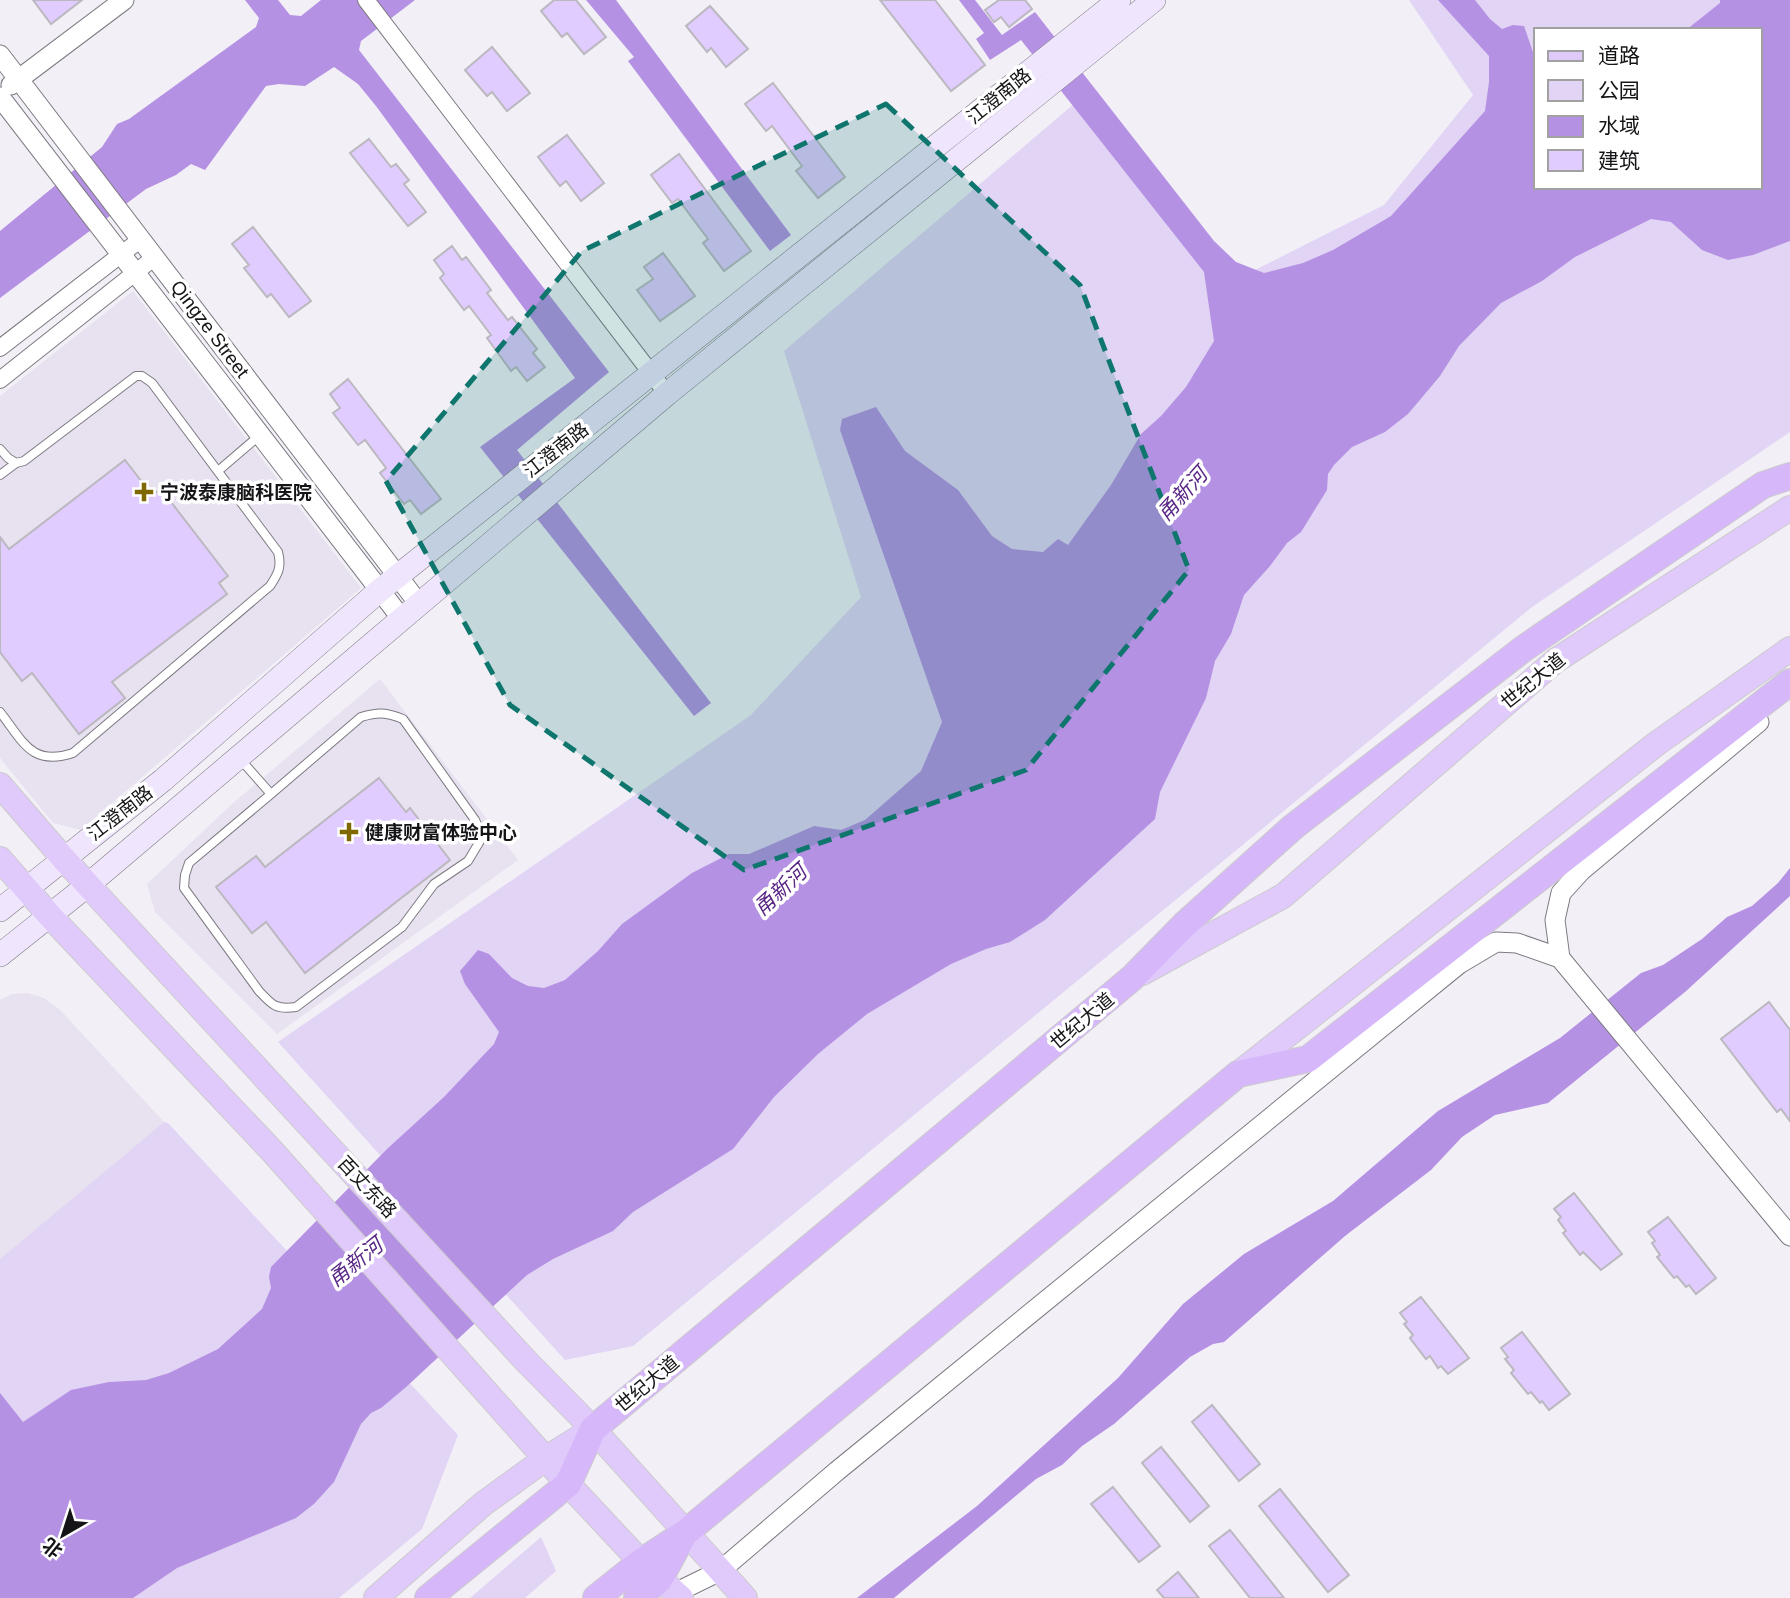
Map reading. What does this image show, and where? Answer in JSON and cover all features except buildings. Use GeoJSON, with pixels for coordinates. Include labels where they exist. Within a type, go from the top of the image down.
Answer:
{"type":"FeatureCollection","features":[{"type":"Feature","properties":{"kind":"highway"},"geometry":{"type":"LineString","coordinates":[[1132,978],[1184,925],[1278,841],[1523,649],[1763,485],[1790,476]]}},
{"type":"Feature","properties":{"kind":"highway"},"geometry":{"type":"LineString","coordinates":[[637,1598],[664,1583],[685,1533],[1238,1074],[1308,1059],[1790,682]]}},
{"type":"Feature","properties":{"kind":"highway","name":"世纪大道"},"geometry":{"type":"LineString","coordinates":[[428,1598],[568,1484],[593,1429],[1132,978]]}},
{"type":"Feature","properties":{"kind":"highway"},"geometry":{"type":"LineString","coordinates":[[596,1598],[664,1583]]}},
{"type":"Feature","properties":{"kind":"main road","name":"江澄南路"},"geometry":{"type":"LineString","coordinates":[[0,910],[163,780],[397,576],[1119,0]]}},
{"type":"Feature","properties":{"kind":"main road","name":"江澄南路"},"geometry":{"type":"LineString","coordinates":[[0,955],[88,885],[667,394],[1154,0]]}},
{"type":"Feature","properties":{"kind":"main road","name":"世纪大道"},"geometry":{"type":"LineString","coordinates":[[1132,978],[1283,896],[1555,661],[1790,508]]}},
{"type":"Feature","properties":{"kind":"main road"},"geometry":{"type":"LineString","coordinates":[[1238,1074],[1656,744],[1790,649]]}},
{"type":"Feature","properties":{"kind":"main road","name":"百丈东路"},"geometry":{"type":"LineString","coordinates":[[0,785],[63,858],[526,1361],[593,1429],[734,1586]]}},
{"type":"Feature","properties":{"kind":"main road"},"geometry":{"type":"LineString","coordinates":[[0,859],[272,1151],[489,1398],[664,1583]]}},
{"type":"Feature","properties":{"kind":"main road"},"geometry":{"type":"LineString","coordinates":[[376,1598],[483,1504],[545,1459],[593,1429]]}},
{"type":"Feature","properties":{"kind":"street"},"geometry":{"type":"LineString","coordinates":[[0,96],[18,78],[124,0]]}},
{"type":"Feature","properties":{"kind":"street"},"geometry":{"type":"LineString","coordinates":[[366,0],[667,394]]}},
{"type":"Feature","properties":{"kind":"street","name":"Qingze Street"},"geometry":{"type":"LineString","coordinates":[[0,55],[397,576],[410,612]]}},
{"type":"Feature","properties":{"kind":"street","name":"Qingze Street"},"geometry":{"type":"LineString","coordinates":[[0,96],[379,591],[410,612]]}},
{"type":"Feature","properties":{"kind":"street"},"geometry":{"type":"LineString","coordinates":[[0,348],[141,239]]}},
{"type":"Feature","properties":{"kind":"street"},"geometry":{"type":"LineString","coordinates":[[0,380],[155,257]]}},
{"type":"Feature","properties":{"kind":"street"},"geometry":{"type":"LineString","coordinates":[[1560,958],[1555,920],[1561,893],[1581,872],[1790,696]]}},
{"type":"Feature","properties":{"kind":"street"},"geometry":{"type":"LineString","coordinates":[[664,1583],[734,1586],[837,1471],[1459,964],[1496,942],[1517,943],[1560,958],[1790,1236]]}},
{"type":"Feature","properties":{"kind":"lane"},"geometry":{"type":"LineString","coordinates":[[0,475],[16,463],[24,461],[136,376],[142,376],[152,383],[278,552],[281,564],[270,586],[73,752],[51,758],[30,750],[0,712]]}},
{"type":"Feature","properties":{"kind":"lane"},"geometry":{"type":"LineString","coordinates":[[218,471],[260,435]]}},
{"type":"Feature","properties":{"kind":"lane"},"geometry":{"type":"LineString","coordinates":[[0,449],[16,463]]}},
{"type":"Feature","properties":{"kind":"lane"},"geometry":{"type":"LineString","coordinates":[[378,712],[390,713],[402,719],[475,820],[480,831],[480,841],[468,861],[434,884],[402,927],[296,1007],[284,1009],[273,1005],[259,992],[184,888],[189,863],[271,793],[361,718],[378,712]]}},
{"type":"Feature","properties":{"kind":"lane"},"geometry":{"type":"LineString","coordinates":[[239,757],[271,793]]}},
{"type":"Feature","properties":{"kind":"highlighted area"},"geometry":{"type":"Polygon","coordinates":[[[886,104],[1080,285],[1189,570],[1026,770],[744,870],[510,705],[386,481],[582,251],[886,104]]]}},
{"type":"Feature","properties":{"kind":"shaded area","name":"宁波泰康脑科医院"},"geometry":{"type":"Polygon","coordinates":[[[133,291],[361,588],[81,830],[53,823],[0,758],[0,396],[133,291]]]}},
{"type":"Feature","properties":{"kind":"shaded area","name":"健康财富体验中心"},"geometry":{"type":"Polygon","coordinates":[[[380,679],[518,860],[277,1034],[155,912],[147,884],[232,804],[380,679]]]}},
{"type":"Feature","properties":{"kind":"shaded area"},"geometry":{"type":"Polygon","coordinates":[[[28,993],[44,998],[60,1010],[164,1122],[0,1259],[0,1000],[12,994],[28,993]]]}},
{"type":"Feature","properties":{"kind":"green space"},"geometry":{"type":"Polygon","coordinates":[[[1409,0],[1790,0],[1790,432],[1532,607],[633,1346],[565,1360],[278,1042],[751,715],[861,597],[784,351],[1075,103],[1237,279],[1384,205],[1473,95],[1409,0]]]}},
{"type":"Feature","properties":{"kind":"green space"},"geometry":{"type":"Polygon","coordinates":[[[164,1122],[168,1123],[458,1435],[422,1529],[339,1598],[0,1598],[0,1259],[164,1122]]]}},
{"type":"Feature","properties":{"kind":"green space"},"geometry":{"type":"Polygon","coordinates":[[[541,1537],[556,1571],[525,1598],[470,1598],[541,1537]]]}},
{"type":"Feature","properties":{"kind":"water"},"geometry":{"type":"Polygon","coordinates":[[[245,0],[278,0],[290,15],[301,16],[321,0],[415,0],[361,41],[359,50],[609,372],[517,450],[711,703],[694,716],[480,447],[575,378],[376,106],[358,84],[334,67],[305,86],[266,86],[205,170],[191,164],[176,175],[146,189],[0,298],[0,231],[102,147],[117,124],[129,119],[256,27],[259,18],[245,0]]]}},
{"type":"Feature","properties":{"kind":"water"},"geometry":{"type":"Polygon","coordinates":[[[586,0],[616,0],[791,235],[770,251],[628,61],[634,57],[586,0]]]}},
{"type":"Feature","properties":{"kind":"water","name":"甬新河"},"geometry":{"type":"Polygon","coordinates":[[[959,0],[975,0],[1002,35],[1035,12],[1214,241],[1236,262],[1264,273],[1303,263],[1333,250],[1391,216],[1485,111],[1489,56],[1438,0],[1475,0],[1502,29],[1513,25],[1524,26],[1534,55],[1534,189],[1762,189],[1762,28],[1689,28],[1720,3],[1720,0],[1790,0],[1790,241],[1753,255],[1728,260],[1702,250],[1671,222],[1651,219],[1575,257],[1542,281],[1501,303],[1459,346],[1440,376],[1408,414],[1385,432],[1352,447],[1334,465],[1328,474],[1327,490],[1301,532],[1287,543],[1244,595],[1231,634],[1215,661],[1206,698],[1160,792],[1155,819],[1045,920],[1010,942],[951,964],[867,1014],[818,1054],[774,1097],[733,1149],[633,1212],[613,1231],[553,1259],[527,1275],[405,1388],[371,1413],[361,1424],[334,1482],[314,1504],[296,1518],[177,1568],[133,1598],[0,1598],[0,1393],[23,1422],[71,1390],[109,1382],[146,1380],[169,1373],[218,1349],[262,1309],[271,1288],[271,1267],[387,1149],[444,1097],[494,1044],[499,1032],[465,984],[460,971],[478,950],[489,954],[512,978],[528,986],[544,988],[565,980],[598,951],[622,924],[692,873],[729,854],[749,854],[814,826],[841,830],[865,820],[921,771],[942,722],[840,430],[842,419],[876,407],[905,451],[958,490],[992,536],[1012,549],[1043,552],[1058,539],[1068,545],[1111,485],[1141,434],[1186,387],[1214,341],[1204,272],[1021,40],[990,60],[976,39],[984,33],[959,0]]]}},
{"type":"Feature","properties":{"kind":"water"},"geometry":{"type":"Polygon","coordinates":[[[1790,868],[1790,896],[1685,992],[1548,1103],[1495,1115],[1462,1137],[1431,1170],[1345,1236],[1224,1342],[1213,1344],[1190,1357],[1114,1424],[1082,1446],[1062,1465],[1036,1479],[894,1598],[857,1598],[977,1506],[1118,1378],[1183,1304],[1244,1254],[1333,1201],[1438,1111],[1560,1038],[1641,973],[1663,965],[1702,939],[1727,917],[1752,906],[1778,883],[1790,868]]]}},
{"type":"Feature","properties":{"kind":"place","name":"宁波泰康脑科医院"},"geometry":{"type":"Point","coordinates":[144,492]}},
{"type":"Feature","properties":{"kind":"place","name":"健康财富体验中心"},"geometry":{"type":"Point","coordinates":[349,832]}}]}
